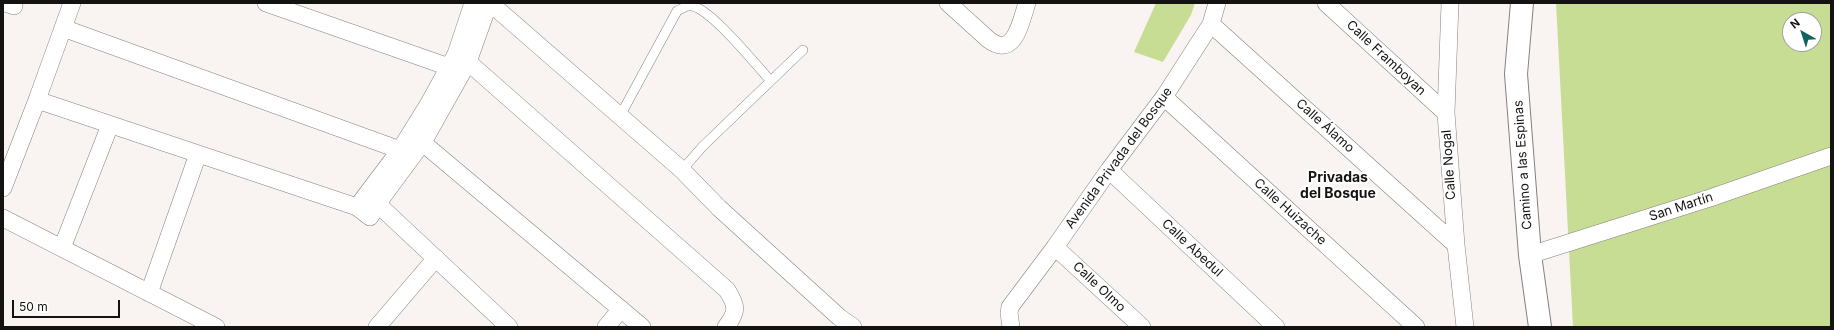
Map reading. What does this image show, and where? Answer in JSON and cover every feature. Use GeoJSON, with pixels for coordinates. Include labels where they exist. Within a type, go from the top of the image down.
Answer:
{"type":"FeatureCollection","features":[{"type":"Feature","properties":{"kind":"street"},"geometry":{"type":"LineString","coordinates":[[3,188],[72,3]]}},
{"type":"Feature","properties":{"kind":"street"},"geometry":{"type":"LineString","coordinates":[[266,3],[458,61],[727,290],[736,304],[734,317],[726,327]]}},
{"type":"Feature","properties":{"kind":"street"},"geometry":{"type":"LineString","coordinates":[[458,61],[473,3]]}},
{"type":"Feature","properties":{"kind":"street"},"geometry":{"type":"LineString","coordinates":[[367,201],[417,138],[490,3],[682,170],[719,208],[837,322],[853,327]]}},
{"type":"Feature","properties":{"kind":"street"},"geometry":{"type":"LineString","coordinates":[[948,3],[996,45],[1008,45],[1015,38],[1027,3]]}},
{"type":"Feature","properties":{"kind":"street","name":"Avenida Privada del Bosque"},"geometry":{"type":"LineString","coordinates":[[1011,327],[1009,313],[1010,307],[1164,97],[1212,24],[1217,3]]}},
{"type":"Feature","properties":{"kind":"street","name":"Calle Framboyan"},"geometry":{"type":"LineString","coordinates":[[1326,3],[1446,113]]}},
{"type":"Feature","properties":{"kind":"street","name":"Calle Nogal"},"geometry":{"type":"LineString","coordinates":[[1450,3],[1446,113],[1456,245],[1465,327]]}},
{"type":"Feature","properties":{"kind":"street","name":"Camino a las Espinas"},"geometry":{"type":"LineString","coordinates":[[1522,3],[1516,74],[1530,255],[1540,327]]}},
{"type":"Feature","properties":{"kind":"street","name":"Calle Álamo"},"geometry":{"type":"LineString","coordinates":[[1212,24],[1456,245]]}},
{"type":"Feature","properties":{"kind":"street"},"geometry":{"type":"LineString","coordinates":[[63,28],[400,150]]}},
{"type":"Feature","properties":{"kind":"street","name":"Calle Huizache"},"geometry":{"type":"LineString","coordinates":[[1164,97],[1416,327]]}},
{"type":"Feature","properties":{"kind":"street"},"geometry":{"type":"LineString","coordinates":[[37,100],[198,154],[367,201],[436,258],[491,321],[509,327]]}},
{"type":"Feature","properties":{"kind":"street"},"geometry":{"type":"LineString","coordinates":[[62,248],[110,125]]}},
{"type":"Feature","properties":{"kind":"street"},"geometry":{"type":"LineString","coordinates":[[367,201],[400,150],[417,138]]}},
{"type":"Feature","properties":{"kind":"street"},"geometry":{"type":"LineString","coordinates":[[417,138],[642,327]]}},
{"type":"Feature","properties":{"kind":"street"},"geometry":{"type":"LineString","coordinates":[[149,293],[198,154]]}},
{"type":"Feature","properties":{"kind":"street","name":"San Martín"},"geometry":{"type":"LineString","coordinates":[[1530,255],[1710,198],[1831,156]]}},
{"type":"Feature","properties":{"kind":"street","name":"Calle Abedul"},"geometry":{"type":"LineString","coordinates":[[1109,170],[1276,327]]}},
{"type":"Feature","properties":{"kind":"street"},"geometry":{"type":"LineString","coordinates":[[3,218],[216,327]]}},
{"type":"Feature","properties":{"kind":"street","name":"Calle Olmo"},"geometry":{"type":"LineString","coordinates":[[1055,247],[1142,327]]}},
{"type":"Feature","properties":{"kind":"street"},"geometry":{"type":"LineString","coordinates":[[377,327],[436,258]]}},
{"type":"Feature","properties":{"kind":"street"},"geometry":{"type":"LineString","coordinates":[[606,327],[621,309]]}},
{"type":"Feature","properties":{"kind":"lane"},"geometry":{"type":"LineString","coordinates":[[620,116],[677,11],[684,7],[692,6],[709,14],[770,80]]}},
{"type":"Feature","properties":{"kind":"lane"},"geometry":{"type":"LineString","coordinates":[[682,170],[770,80],[803,50]]}},
{"type":"Feature","properties":{"kind":"green space"},"geometry":{"type":"Polygon","coordinates":[[[1156,3],[1195,3],[1191,15],[1163,62],[1134,52],[1156,3]]]}},
{"type":"Feature","properties":{"kind":"green space"},"geometry":{"type":"Polygon","coordinates":[[[1556,3],[1831,3],[1831,327],[1573,327],[1556,3]]]}},
{"type":"Feature","properties":{"kind":"district","name":"Privadas del Bosque"},"geometry":{"type":"Point","coordinates":[1338,186]}}]}
